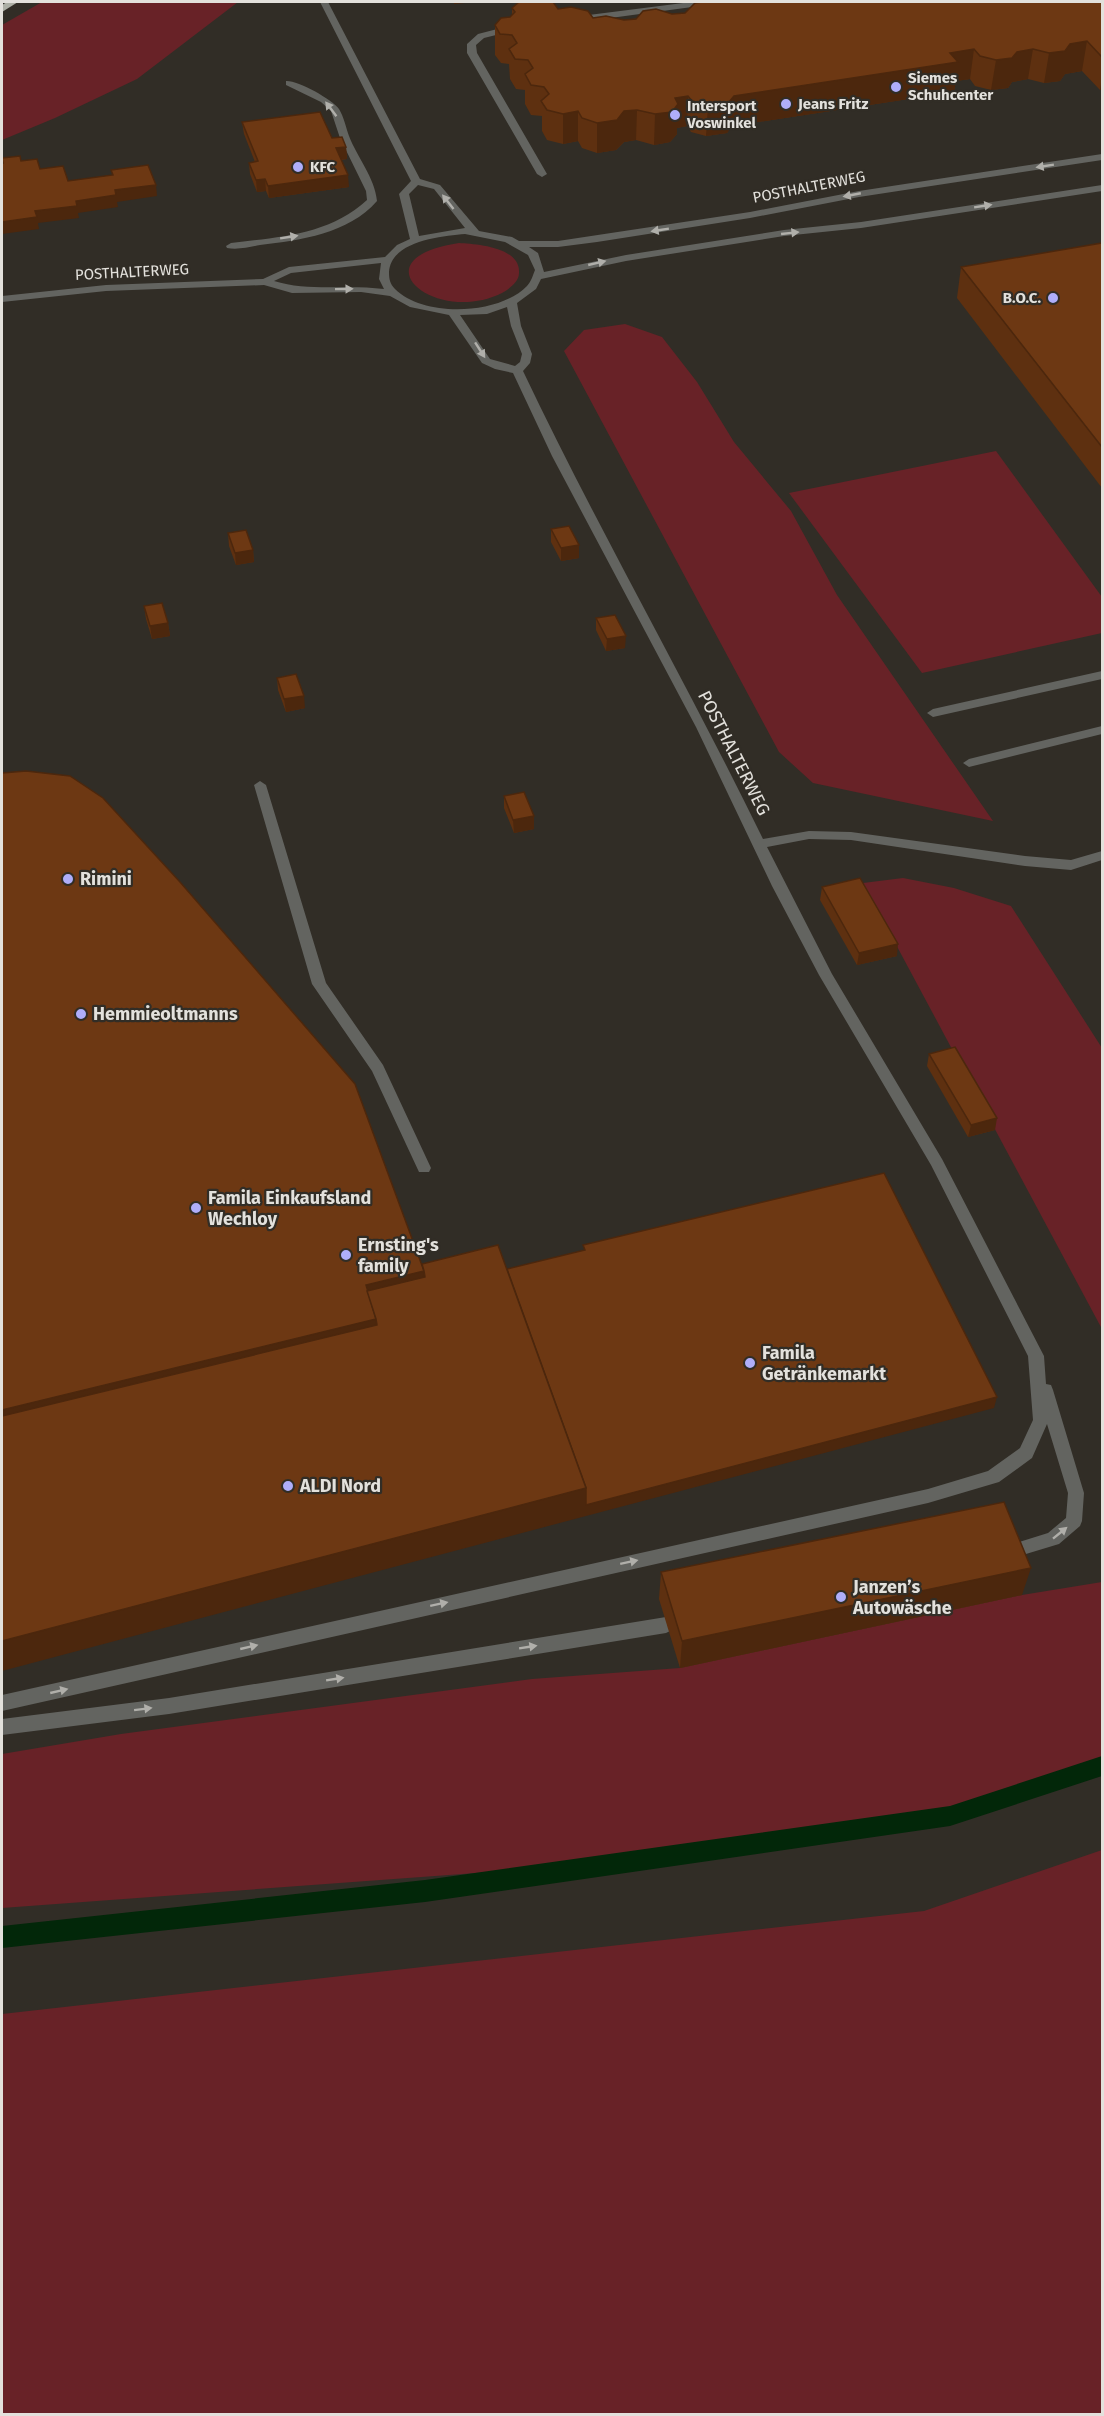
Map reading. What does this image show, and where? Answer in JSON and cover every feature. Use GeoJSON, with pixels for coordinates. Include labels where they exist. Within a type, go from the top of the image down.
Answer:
{"type":"FeatureCollection","features":[{"type":"Feature","properties":{"kind":"highway"},"geometry":{"type":"LineString","coordinates":[[2,9],[13,2]]}},
{"type":"Feature","properties":{"kind":"lane"},"geometry":{"type":"LineString","coordinates":[[324,2],[416,181],[437,187],[474,231]]}},
{"type":"Feature","properties":{"kind":"lane"},"geometry":{"type":"LineString","coordinates":[[567,21],[707,2]]}},
{"type":"Feature","properties":{"kind":"lane"},"geometry":{"type":"LineString","coordinates":[[520,27],[481,36],[471,44],[472,53],[542,174]]}},
{"type":"Feature","properties":{"kind":"lane"},"geometry":{"type":"LineString","coordinates":[[231,246],[319,233],[366,208],[372,201],[371,191],[345,138],[335,110],[324,100],[289,83]]}},
{"type":"Feature","properties":{"kind":"lane","name":"POSTHALTERWEG"},"geometry":{"type":"LineString","coordinates":[[520,244],[558,244],[597,240],[750,215],[859,194],[1102,157]]}},
{"type":"Feature","properties":{"kind":"lane"},"geometry":{"type":"LineString","coordinates":[[415,240],[404,194],[416,181]]}},
{"type":"Feature","properties":{"kind":"lane"},"geometry":{"type":"LineString","coordinates":[[540,276],[637,256],[1102,188]]}},
{"type":"Feature","properties":{"kind":"lane","name":"POSTHALTERWEG"},"geometry":{"type":"LineString","coordinates":[[2,299],[106,288],[265,282],[292,290],[361,289],[393,293],[409,303],[430,310],[453,313],[486,311],[512,303],[533,289],[540,276],[540,265],[533,253],[504,237],[474,231],[444,232],[404,245],[389,259],[289,270],[265,282]]}},
{"type":"Feature","properties":{"kind":"lane"},"geometry":{"type":"LineString","coordinates":[[389,259],[384,268],[384,281],[393,293]]}},
{"type":"Feature","properties":{"kind":"lane"},"geometry":{"type":"LineString","coordinates":[[453,313],[486,361],[499,367],[517,370],[525,363],[527,354],[516,326],[512,303]]}},
{"type":"Feature","properties":{"kind":"lane","name":"POSTHALTERWEG"},"geometry":{"type":"LineString","coordinates":[[517,370],[558,456],[702,727],[759,844],[809,835],[851,836],[1025,861],[1071,865],[1102,855]]}},
{"type":"Feature","properties":{"kind":"lane"},"geometry":{"type":"LineString","coordinates":[[933,713],[1102,675]]}},
{"type":"Feature","properties":{"kind":"lane"},"geometry":{"type":"LineString","coordinates":[[969,763],[1102,730]]}},
{"type":"Feature","properties":{"kind":"lane"},"geometry":{"type":"LineString","coordinates":[[260,785],[319,984],[378,1069],[424,1168]]}},
{"type":"Feature","properties":{"kind":"lane"},"geometry":{"type":"LineString","coordinates":[[759,844],[826,975],[937,1163],[1036,1356],[1076,1493],[1074,1521],[1053,1539],[1006,1553]]}},
{"type":"Feature","properties":{"kind":"lane"},"geometry":{"type":"LineString","coordinates":[[2,1703],[928,1496],[993,1478],[1026,1453],[1041,1420],[1036,1356]]}},
{"type":"Feature","properties":{"kind":"lane"},"geometry":{"type":"LineString","coordinates":[[2,1727],[169,1706],[666,1625]]}},
{"type":"Feature","properties":{"kind":"shaded area"},"geometry":{"type":"Polygon","coordinates":[[[42,2],[238,2],[137,79],[2,140],[2,25],[42,2]]]}},
{"type":"Feature","properties":{"kind":"shaded area"},"geometry":{"type":"Polygon","coordinates":[[[459,243],[476,244],[505,252],[518,264],[519,276],[502,293],[477,301],[453,301],[432,296],[416,286],[409,275],[412,262],[428,251],[459,243]]]}},
{"type":"Feature","properties":{"kind":"shaded area"},"geometry":{"type":"Polygon","coordinates":[[[625,324],[662,337],[697,382],[734,442],[791,511],[837,595],[993,821],[813,783],[779,752],[564,351],[584,330],[625,324]]]}},
{"type":"Feature","properties":{"kind":"shaded area"},"geometry":{"type":"Polygon","coordinates":[[[996,451],[1102,597],[1102,633],[922,673],[789,493],[996,451]]]}},
{"type":"Feature","properties":{"kind":"shaded area"},"geometry":{"type":"Polygon","coordinates":[[[903,878],[954,888],[1011,906],[1102,1048],[1102,1329],[863,883],[903,878]]]}},
{"type":"Feature","properties":{"kind":"shaded area"},"geometry":{"type":"Polygon","coordinates":[[[1102,1582],[1102,1760],[967,1810],[637,1861],[2,1908],[2,1754],[121,1734],[532,1679],[680,1668],[1022,1595],[1102,1582]]]}},
{"type":"Feature","properties":{"kind":"shaded area"},"geometry":{"type":"Polygon","coordinates":[[[1102,1850],[1102,2414],[2,2414],[2,2014],[924,1911],[1102,1850]]]}},
{"type":"Feature","properties":{"kind":"building"},"geometry":{"type":"Polygon","coordinates":[[[519,2],[553,2],[558,9],[571,7],[588,11],[593,18],[606,16],[624,20],[636,19],[643,11],[656,9],[672,14],[685,13],[695,3],[702,2],[1102,2],[1102,57],[1087,41],[1070,44],[1065,51],[1049,53],[1033,49],[1017,52],[1012,58],[996,60],[980,56],[974,49],[950,53],[958,62],[734,96],[729,102],[708,105],[692,101],[688,96],[675,98],[678,104],[672,112],[655,114],[637,110],[624,111],[617,120],[597,123],[582,118],[578,111],[563,114],[547,110],[541,101],[549,94],[544,87],[531,85],[525,74],[533,68],[528,60],[515,59],[509,49],[517,43],[512,35],[500,34],[495,25],[501,18],[510,17],[515,12],[512,8],[519,2]]]}},
{"type":"Feature","properties":{"kind":"building","name":"KFC"},"geometry":{"type":"Polygon","coordinates":[[[320,112],[332,138],[342,137],[346,147],[336,148],[348,175],[268,186],[265,179],[256,180],[249,163],[258,161],[242,122],[320,112]]]}},
{"type":"Feature","properties":{"kind":"building"},"geometry":{"type":"Polygon","coordinates":[[[20,156],[21,161],[37,159],[40,169],[63,166],[68,181],[113,175],[111,170],[148,165],[156,185],[115,190],[116,195],[76,201],[77,206],[35,211],[37,217],[2,222],[2,158],[20,156]]]}},
{"type":"Feature","properties":{"kind":"building"},"geometry":{"type":"Polygon","coordinates":[[[1102,243],[1102,447],[961,267],[1102,243]]]}},
{"type":"Feature","properties":{"kind":"building"},"geometry":{"type":"Polygon","coordinates":[[[569,526],[579,545],[561,548],[551,529],[569,526]]]}},
{"type":"Feature","properties":{"kind":"building"},"geometry":{"type":"Polygon","coordinates":[[[246,530],[253,550],[235,553],[228,533],[246,530]]]}},
{"type":"Feature","properties":{"kind":"building"},"geometry":{"type":"Polygon","coordinates":[[[162,603],[168,623],[150,626],[144,606],[162,603]]]}},
{"type":"Feature","properties":{"kind":"building"},"geometry":{"type":"Polygon","coordinates":[[[615,615],[626,636],[607,639],[596,618],[615,615]]]}},
{"type":"Feature","properties":{"kind":"building"},"geometry":{"type":"Polygon","coordinates":[[[296,674],[304,696],[284,699],[277,678],[296,674]]]}},
{"type":"Feature","properties":{"kind":"building","name":"Famila Einkaufsland Wechloy"},"geometry":{"type":"Polygon","coordinates":[[[26,771],[70,776],[103,798],[180,882],[355,1084],[424,1271],[366,1285],[376,1319],[2,1410],[2,773],[26,771]]]}},
{"type":"Feature","properties":{"kind":"building"},"geometry":{"type":"Polygon","coordinates":[[[524,792],[534,816],[513,820],[504,796],[524,792]]]}},
{"type":"Feature","properties":{"kind":"building"},"geometry":{"type":"Polygon","coordinates":[[[860,878],[898,944],[859,953],[822,887],[860,878]]]}},
{"type":"Feature","properties":{"kind":"building"},"geometry":{"type":"Polygon","coordinates":[[[955,1047],[997,1118],[971,1125],[929,1054],[955,1047]]]}},
{"type":"Feature","properties":{"kind":"building","name":"Famila Getränkemarkt"},"geometry":{"type":"Polygon","coordinates":[[[884,1173],[997,1397],[586,1505],[586,1488],[507,1269],[585,1250],[583,1245],[884,1173]]]}},
{"type":"Feature","properties":{"kind":"building","name":"ALDI Nord"},"geometry":{"type":"Polygon","coordinates":[[[498,1245],[586,1488],[2,1641],[2,1416],[377,1325],[367,1291],[425,1277],[422,1264],[498,1245]]]}},
{"type":"Feature","properties":{"kind":"building","name":"Janzen’s Autowäsche"},"geometry":{"type":"Polygon","coordinates":[[[1004,1502],[1031,1568],[682,1641],[661,1572],[1004,1502]]]}},
{"type":"Feature","properties":{"kind":"waterway"},"geometry":{"type":"LineString","coordinates":[[2,1937],[425,1891],[950,1816],[1102,1766]]}},
{"type":"Feature","properties":{"kind":"place","name":"Siemes Schuhcenter"},"geometry":{"type":"Point","coordinates":[896,87]}},
{"type":"Feature","properties":{"kind":"place","name":"Jeans Fritz"},"geometry":{"type":"Point","coordinates":[786,104]}},
{"type":"Feature","properties":{"kind":"place","name":"Intersport Voswinkel"},"geometry":{"type":"Point","coordinates":[675,115]}},
{"type":"Feature","properties":{"kind":"place","name":"KFC"},"geometry":{"type":"Point","coordinates":[298,167]}},
{"type":"Feature","properties":{"kind":"place","name":"B.O.C."},"geometry":{"type":"Point","coordinates":[1053,298]}},
{"type":"Feature","properties":{"kind":"place","name":"Rimini"},"geometry":{"type":"Point","coordinates":[68,879]}},
{"type":"Feature","properties":{"kind":"place","name":"Hemmieoltmanns"},"geometry":{"type":"Point","coordinates":[81,1014]}},
{"type":"Feature","properties":{"kind":"place","name":"Famila Einkaufsland Wechloy"},"geometry":{"type":"Point","coordinates":[196,1208]}},
{"type":"Feature","properties":{"kind":"place","name":"Ernsting's family"},"geometry":{"type":"Point","coordinates":[346,1255]}},
{"type":"Feature","properties":{"kind":"place","name":"Famila Getränkemarkt"},"geometry":{"type":"Point","coordinates":[750,1363]}},
{"type":"Feature","properties":{"kind":"place","name":"ALDI Nord"},"geometry":{"type":"Point","coordinates":[288,1486]}},
{"type":"Feature","properties":{"kind":"place","name":"Janzen’s Autowäsche"},"geometry":{"type":"Point","coordinates":[841,1597]}}]}
